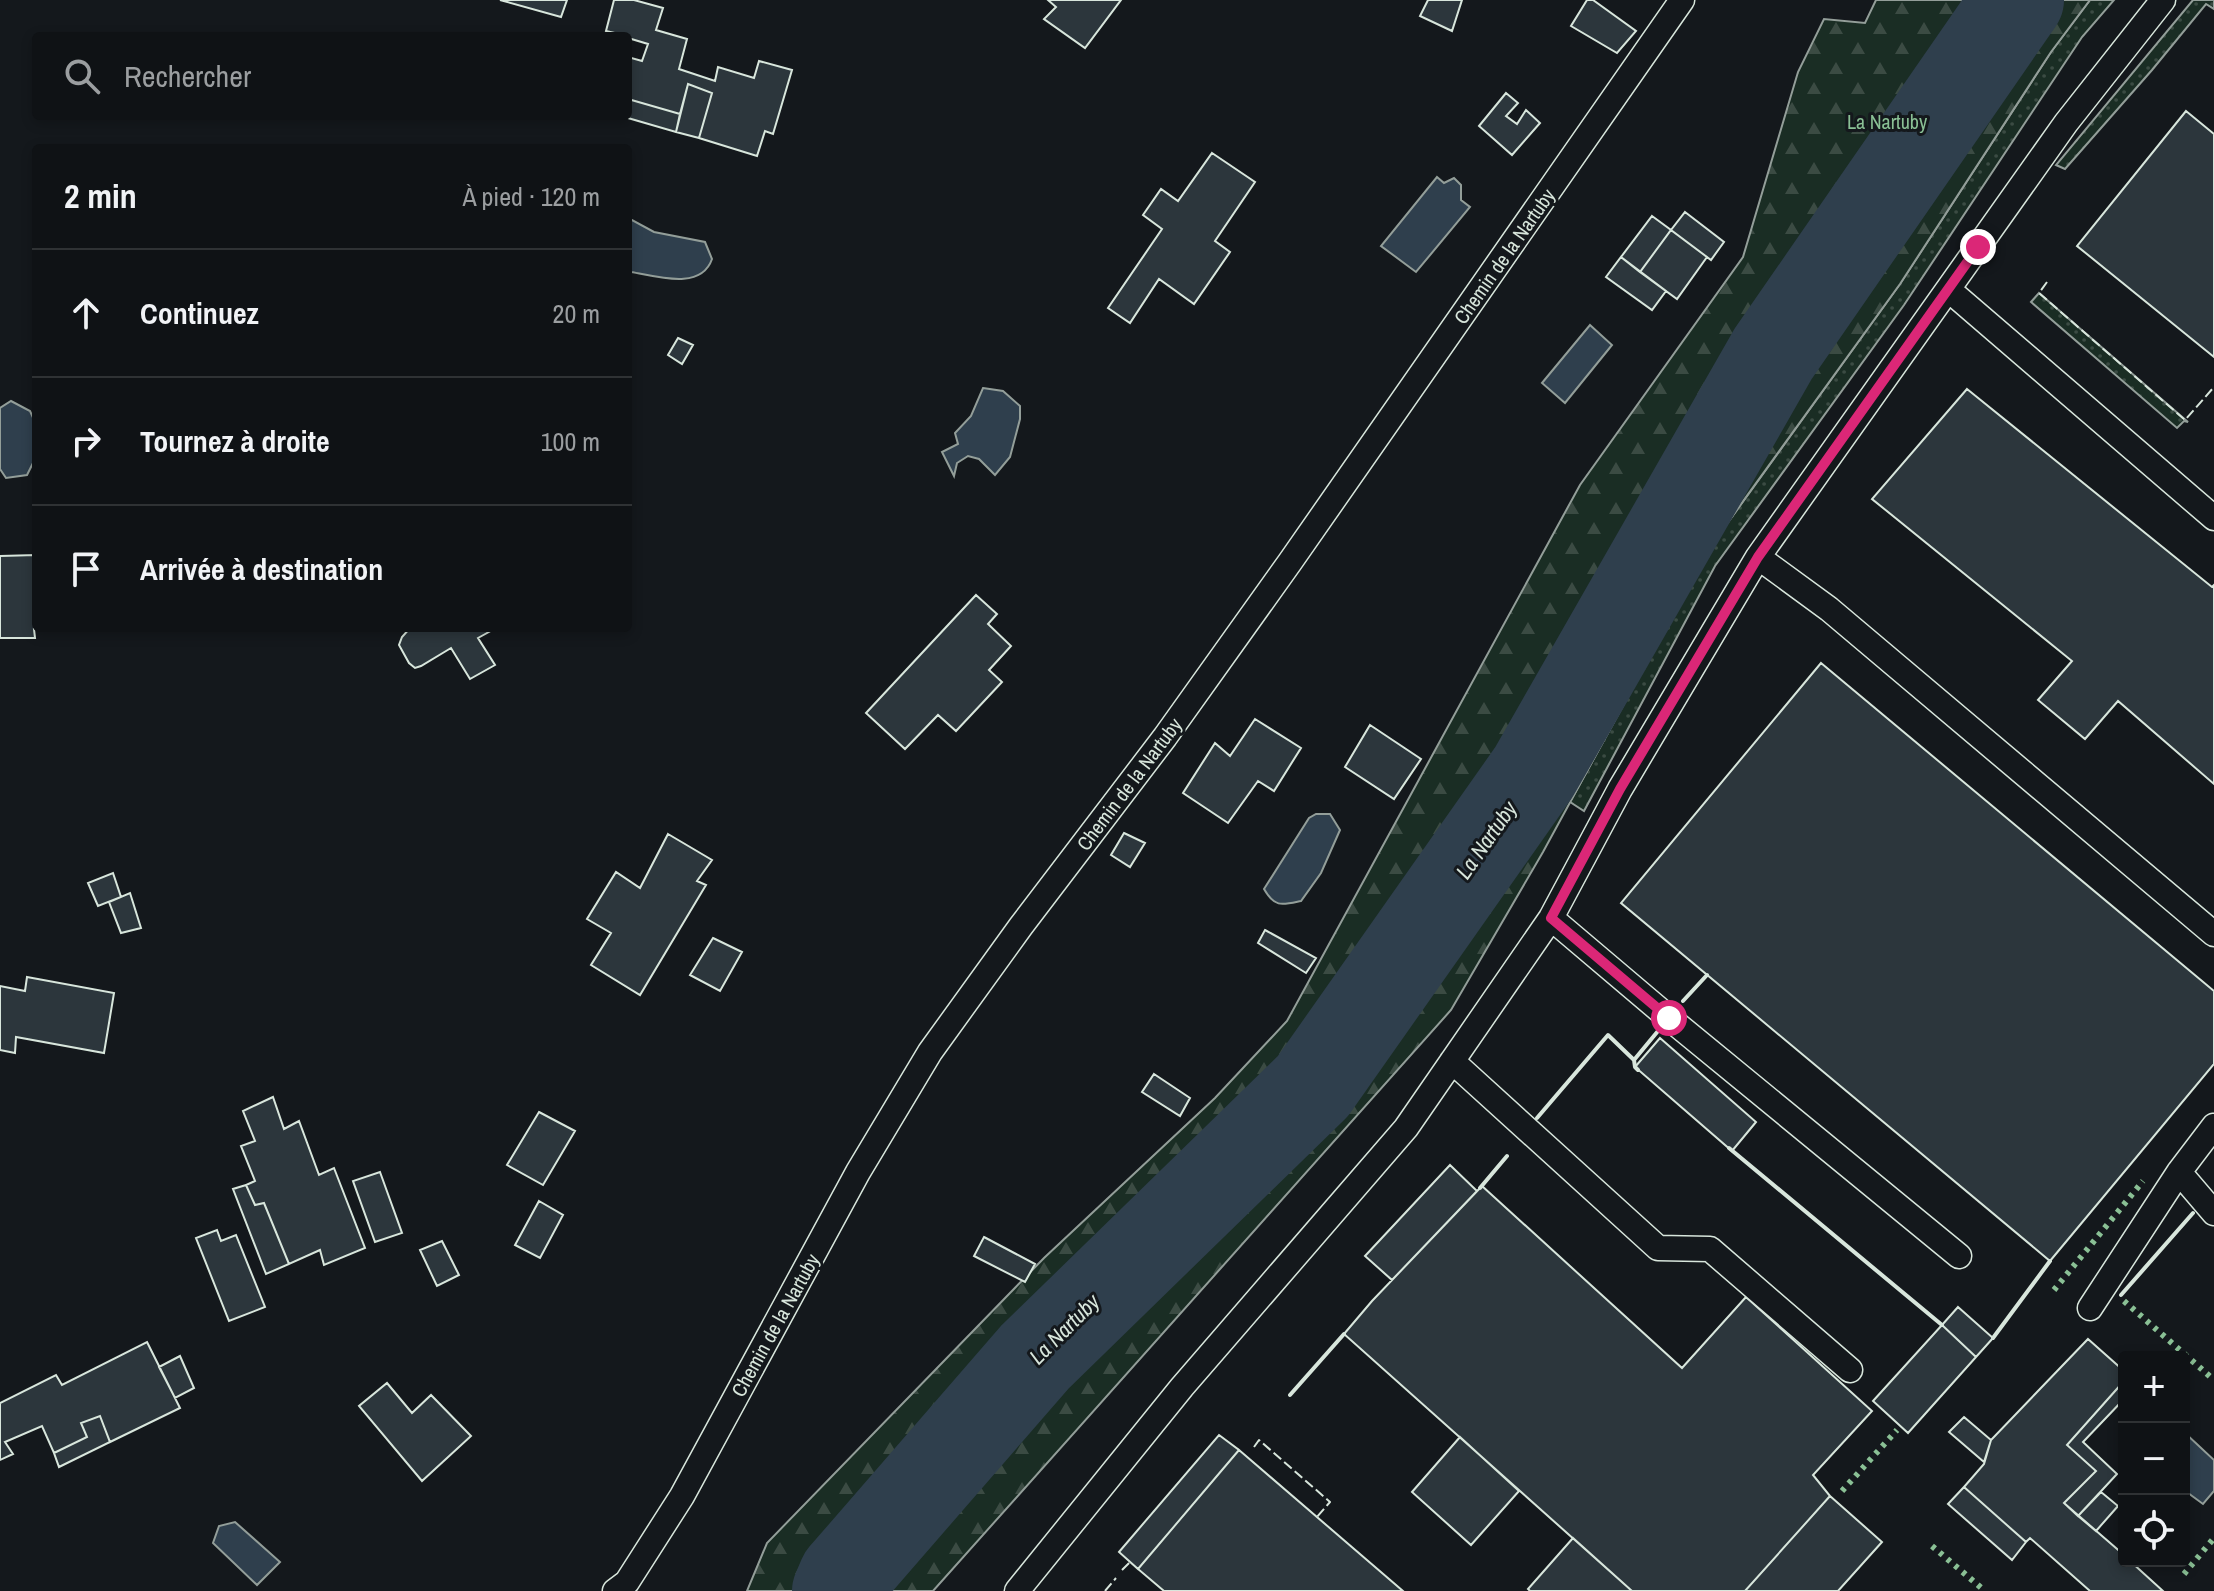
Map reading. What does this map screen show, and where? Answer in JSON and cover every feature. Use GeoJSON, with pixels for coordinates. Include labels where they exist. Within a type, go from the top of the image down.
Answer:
{"type":"FeatureCollection","features":[{"type":"Feature","properties":{"kind":"lane","name":"Chemin de la Nartuby"},"geometry":{"type":"LineString","coordinates":[[615,1591],[627,1582],[682,1496],[858,1172],[930,1052],[1174,724],[1682,0]]}},
{"type":"Feature","properties":{"kind":"lane"},"geometry":{"type":"LineString","coordinates":[[1017,1591],[1182,1387],[1406,1128],[1551,918],[1620,789],[1758,557],[2066,123],[2163,0]]}},
{"type":"Feature","properties":{"kind":"lane"},"geometry":{"type":"LineString","coordinates":[[1949,290],[2214,518]]}},
{"type":"Feature","properties":{"kind":"lane"},"geometry":{"type":"LineString","coordinates":[[1758,557],[1829,609],[2214,934]]}},
{"type":"Feature","properties":{"kind":"lane"},"geometry":{"type":"LineString","coordinates":[[1551,918],[1959,1256]]}},
{"type":"Feature","properties":{"kind":"lane"},"geometry":{"type":"LineString","coordinates":[[1452,1061],[1658,1248],[1710,1249],[1850,1370]]}},
{"type":"Feature","properties":{"kind":"lane"},"geometry":{"type":"LineString","coordinates":[[2090,1308],[2179,1172],[2214,1126]]}},
{"type":"Feature","properties":{"kind":"lane"},"geometry":{"type":"LineString","coordinates":[[2179,1172],[2214,1213]]}},
{"type":"Feature","properties":{"kind":"green space","name":"La Nartuby"},"geometry":{"type":"Polygon","coordinates":[[[1876,0],[2090,0],[2051,52],[1900,284],[1707,551],[1543,852],[1451,1010],[933,1591],[747,1591],[767,1543],[1044,1258],[1215,1098],[1287,1021],[1580,485],[1743,257],[1798,72],[1824,19],[1865,23],[1876,0]]]}},
{"type":"Feature","properties":{"kind":"green space"},"geometry":{"type":"Polygon","coordinates":[[[2090,0],[2114,0],[2082,37],[1904,305],[1715,566],[1584,811],[1570,802],[1711,546],[1900,284],[2051,52],[2090,0]]]}},
{"type":"Feature","properties":{"kind":"green space"},"geometry":{"type":"Polygon","coordinates":[[[2193,0],[2214,0],[2214,9],[2206,4],[2065,169],[2056,165],[2193,0]]]}},
{"type":"Feature","properties":{"kind":"green space"},"geometry":{"type":"Polygon","coordinates":[[[2039,293],[2188,422],[2184,421],[2177,428],[2031,302],[2039,293]]]}},
{"type":"Feature","properties":{"kind":"water"},"geometry":{"type":"Polygon","coordinates":[[[1437,177],[1444,183],[1454,178],[1461,185],[1461,200],[1470,207],[1416,272],[1381,246],[1437,177]]]}},
{"type":"Feature","properties":{"kind":"water"},"geometry":{"type":"Polygon","coordinates":[[[632,220],[654,232],[705,242],[712,259],[706,269],[688,278],[632,272],[632,220]]]}},
{"type":"Feature","properties":{"kind":"water"},"geometry":{"type":"Polygon","coordinates":[[[1590,325],[1612,345],[1565,403],[1542,383],[1590,325]]]}},
{"type":"Feature","properties":{"kind":"water"},"geometry":{"type":"Polygon","coordinates":[[[983,388],[1003,391],[1020,406],[1020,419],[1010,457],[995,475],[979,459],[968,456],[957,463],[954,476],[942,452],[958,444],[955,433],[971,416],[983,388]]]}},
{"type":"Feature","properties":{"kind":"water"},"geometry":{"type":"Polygon","coordinates":[[[11,401],[30,411],[32,415],[32,465],[27,475],[6,478],[0,469],[0,408],[11,401]]]}},
{"type":"Feature","properties":{"kind":"water"},"geometry":{"type":"Polygon","coordinates":[[[1316,814],[1330,814],[1340,830],[1321,873],[1301,901],[1276,902],[1264,889],[1309,818],[1316,814]]]}},
{"type":"Feature","properties":{"kind":"water"},"geometry":{"type":"Polygon","coordinates":[[[2190,1438],[2214,1460],[2214,1491],[2203,1504],[2190,1494],[2190,1438]]]}},
{"type":"Feature","properties":{"kind":"water"},"geometry":{"type":"Polygon","coordinates":[[[235,1522],[280,1562],[257,1585],[213,1543],[219,1526],[235,1522]]]}},
{"type":"Feature","properties":{"kind":"building"},"geometry":{"type":"Polygon","coordinates":[[[500,0],[567,0],[561,17],[500,0]]]}},
{"type":"Feature","properties":{"kind":"building"},"geometry":{"type":"Polygon","coordinates":[[[614,0],[634,0],[663,8],[656,30],[687,39],[679,69],[715,81],[718,67],[754,78],[759,61],[792,70],[773,134],[765,131],[757,156],[699,138],[712,93],[688,84],[680,114],[632,100],[632,58],[642,61],[648,44],[632,39],[632,32],[606,31],[614,0]]]}},
{"type":"Feature","properties":{"kind":"building"},"geometry":{"type":"Polygon","coordinates":[[[1048,0],[1121,0],[1085,48],[1044,19],[1056,7],[1048,0]]]}},
{"type":"Feature","properties":{"kind":"building"},"geometry":{"type":"Polygon","coordinates":[[[1428,0],[1462,0],[1452,31],[1420,16],[1428,0]]]}},
{"type":"Feature","properties":{"kind":"building"},"geometry":{"type":"Polygon","coordinates":[[[1587,0],[1593,0],[1636,31],[1617,53],[1571,26],[1587,0]]]}},
{"type":"Feature","properties":{"kind":"building"},"geometry":{"type":"Polygon","coordinates":[[[688,84],[712,93],[699,138],[676,132],[688,84]]]}},
{"type":"Feature","properties":{"kind":"building"},"geometry":{"type":"Polygon","coordinates":[[[1506,93],[1518,103],[1506,116],[1517,124],[1526,110],[1540,123],[1512,155],[1479,126],[1506,93]]]}},
{"type":"Feature","properties":{"kind":"building"},"geometry":{"type":"Polygon","coordinates":[[[632,100],[680,114],[676,132],[632,119],[632,100]]]}},
{"type":"Feature","properties":{"kind":"building"},"geometry":{"type":"Polygon","coordinates":[[[2186,111],[2214,134],[2214,357],[2077,246],[2186,111]]]}},
{"type":"Feature","properties":{"kind":"building"},"geometry":{"type":"Polygon","coordinates":[[[1212,153],[1255,182],[1215,241],[1230,252],[1194,304],[1159,279],[1130,323],[1108,308],[1162,229],[1143,215],[1161,189],[1178,201],[1212,153]]]}},
{"type":"Feature","properties":{"kind":"building"},"geometry":{"type":"Polygon","coordinates":[[[1685,212],[1724,242],[1711,260],[1671,230],[1685,212]]]}},
{"type":"Feature","properties":{"kind":"building"},"geometry":{"type":"Polygon","coordinates":[[[1652,216],[1671,230],[1640,272],[1621,257],[1652,216]]]}},
{"type":"Feature","properties":{"kind":"building"},"geometry":{"type":"Polygon","coordinates":[[[1671,230],[1707,257],[1677,299],[1640,272],[1671,230]]]}},
{"type":"Feature","properties":{"kind":"building"},"geometry":{"type":"Polygon","coordinates":[[[1621,257],[1666,291],[1652,310],[1606,277],[1621,257]]]}},
{"type":"Feature","properties":{"kind":"building"},"geometry":{"type":"Polygon","coordinates":[[[678,338],[693,345],[682,364],[668,355],[678,338]]]}},
{"type":"Feature","properties":{"kind":"building"},"geometry":{"type":"Polygon","coordinates":[[[1967,389],[2212,587],[2214,585],[2214,784],[2118,701],[2085,739],[2038,700],[2072,661],[1872,499],[1967,389]]]}},
{"type":"Feature","properties":{"kind":"building"},"geometry":{"type":"Polygon","coordinates":[[[32,555],[32,632],[35,638],[0,638],[0,556],[32,555]]]}},
{"type":"Feature","properties":{"kind":"building"},"geometry":{"type":"Polygon","coordinates":[[[976,595],[997,614],[988,624],[1011,646],[989,670],[1002,682],[956,731],[938,715],[905,749],[866,713],[976,595]]]}},
{"type":"Feature","properties":{"kind":"building"},"geometry":{"type":"Polygon","coordinates":[[[406,632],[489,632],[478,638],[495,665],[470,679],[451,648],[415,668],[399,645],[406,632]]]}},
{"type":"Feature","properties":{"kind":"building"},"geometry":{"type":"Polygon","coordinates":[[[1821,663],[2214,991],[2214,1064],[2050,1261],[1621,903],[1821,663]]]}},
{"type":"Feature","properties":{"kind":"building"},"geometry":{"type":"Polygon","coordinates":[[[1255,719],[1301,748],[1274,791],[1258,781],[1228,823],[1183,793],[1215,743],[1230,756],[1255,719]]]}},
{"type":"Feature","properties":{"kind":"building"},"geometry":{"type":"Polygon","coordinates":[[[1370,725],[1421,759],[1394,799],[1345,767],[1370,725]]]}},
{"type":"Feature","properties":{"kind":"building"},"geometry":{"type":"Polygon","coordinates":[[[1124,833],[1145,843],[1130,867],[1111,855],[1124,833]]]}},
{"type":"Feature","properties":{"kind":"building"},"geometry":{"type":"Polygon","coordinates":[[[668,834],[712,860],[697,881],[706,885],[640,995],[591,965],[611,933],[587,919],[616,872],[640,888],[668,834]]]}},
{"type":"Feature","properties":{"kind":"building"},"geometry":{"type":"Polygon","coordinates":[[[113,873],[121,897],[98,906],[88,883],[113,873]]]}},
{"type":"Feature","properties":{"kind":"building"},"geometry":{"type":"Polygon","coordinates":[[[130,893],[141,928],[121,933],[109,902],[130,893]]]}},
{"type":"Feature","properties":{"kind":"building"},"geometry":{"type":"Polygon","coordinates":[[[1265,930],[1316,958],[1306,973],[1258,943],[1265,930]]]}},
{"type":"Feature","properties":{"kind":"building"},"geometry":{"type":"Polygon","coordinates":[[[713,938],[742,952],[720,991],[690,975],[713,938]]]}},
{"type":"Feature","properties":{"kind":"building"},"geometry":{"type":"Polygon","coordinates":[[[27,977],[114,993],[104,1053],[16,1037],[15,1053],[0,1050],[0,986],[25,991],[27,977]]]}},
{"type":"Feature","properties":{"kind":"building"},"geometry":{"type":"Polygon","coordinates":[[[1660,1038],[1756,1122],[1732,1151],[1635,1067],[1660,1038]]]}},
{"type":"Feature","properties":{"kind":"building"},"geometry":{"type":"Polygon","coordinates":[[[1154,1074],[1190,1098],[1180,1116],[1142,1092],[1154,1074]]]}},
{"type":"Feature","properties":{"kind":"building"},"geometry":{"type":"Polygon","coordinates":[[[273,1097],[284,1129],[299,1121],[319,1175],[334,1168],[365,1248],[324,1265],[320,1250],[289,1264],[264,1203],[255,1205],[246,1185],[255,1181],[241,1146],[255,1141],[243,1111],[273,1097]]]}},
{"type":"Feature","properties":{"kind":"building"},"geometry":{"type":"Polygon","coordinates":[[[539,1112],[575,1131],[543,1185],[507,1165],[539,1112]]]}},
{"type":"Feature","properties":{"kind":"building"},"geometry":{"type":"Polygon","coordinates":[[[1450,1165],[1477,1191],[1392,1280],[1365,1256],[1450,1165]]]}},
{"type":"Feature","properties":{"kind":"building"},"geometry":{"type":"Polygon","coordinates":[[[380,1172],[402,1233],[375,1242],[353,1181],[380,1172]]]}},
{"type":"Feature","properties":{"kind":"building"},"geometry":{"type":"Polygon","coordinates":[[[246,1185],[255,1205],[264,1203],[289,1264],[266,1274],[233,1189],[246,1185]]]}},
{"type":"Feature","properties":{"kind":"building"},"geometry":{"type":"Polygon","coordinates":[[[1482,1186],[1682,1368],[1746,1297],[1872,1411],[1813,1475],[1830,1496],[1745,1591],[1632,1591],[1344,1334],[1482,1186]]]}},
{"type":"Feature","properties":{"kind":"building"},"geometry":{"type":"Polygon","coordinates":[[[539,1201],[563,1215],[540,1258],[515,1245],[539,1201]]]}},
{"type":"Feature","properties":{"kind":"building"},"geometry":{"type":"Polygon","coordinates":[[[217,1230],[221,1241],[236,1235],[265,1307],[229,1321],[196,1238],[217,1230]]]}},
{"type":"Feature","properties":{"kind":"building"},"geometry":{"type":"Polygon","coordinates":[[[984,1237],[1035,1264],[1025,1282],[974,1256],[984,1237]]]}},
{"type":"Feature","properties":{"kind":"building"},"geometry":{"type":"Polygon","coordinates":[[[442,1241],[459,1275],[437,1286],[420,1250],[442,1241]]]}},
{"type":"Feature","properties":{"kind":"building"},"geometry":{"type":"Polygon","coordinates":[[[1958,1307],[1993,1338],[1976,1357],[1942,1325],[1958,1307]]]}},
{"type":"Feature","properties":{"kind":"building"},"geometry":{"type":"Polygon","coordinates":[[[1942,1325],[1976,1357],[1908,1433],[1873,1401],[1942,1325]]]}},
{"type":"Feature","properties":{"kind":"building"},"geometry":{"type":"Polygon","coordinates":[[[2088,1339],[2118,1366],[2118,1388],[2067,1445],[2096,1471],[2064,1503],[2118,1550],[2118,1567],[2137,1567],[2163,1591],[2090,1591],[2030,1538],[2026,1542],[1964,1487],[1984,1464],[1991,1440],[2088,1339]]]}},
{"type":"Feature","properties":{"kind":"building"},"geometry":{"type":"Polygon","coordinates":[[[147,1342],[180,1408],[110,1442],[100,1416],[81,1423],[87,1437],[54,1453],[42,1426],[5,1442],[13,1454],[0,1460],[0,1403],[56,1375],[62,1385],[147,1342]]]}},
{"type":"Feature","properties":{"kind":"building"},"geometry":{"type":"Polygon","coordinates":[[[180,1356],[194,1388],[175,1398],[159,1367],[180,1356]]]}},
{"type":"Feature","properties":{"kind":"building"},"geometry":{"type":"Polygon","coordinates":[[[387,1383],[412,1413],[431,1395],[471,1436],[422,1481],[359,1406],[387,1383]]]}},
{"type":"Feature","properties":{"kind":"building"},"geometry":{"type":"Polygon","coordinates":[[[2118,1388],[2118,1405],[2083,1442],[2117,1474],[2078,1516],[2064,1503],[2096,1471],[2067,1445],[2118,1388]]]}},
{"type":"Feature","properties":{"kind":"building"},"geometry":{"type":"Polygon","coordinates":[[[100,1416],[110,1442],[59,1467],[54,1453],[87,1437],[81,1423],[100,1416]]]}},
{"type":"Feature","properties":{"kind":"building"},"geometry":{"type":"Polygon","coordinates":[[[1964,1417],[1991,1440],[1984,1462],[1949,1432],[1964,1417]]]}},
{"type":"Feature","properties":{"kind":"building"},"geometry":{"type":"Polygon","coordinates":[[[1219,1435],[1239,1450],[1138,1569],[1119,1552],[1219,1435]]]}},
{"type":"Feature","properties":{"kind":"building"},"geometry":{"type":"Polygon","coordinates":[[[1460,1437],[1519,1491],[1471,1545],[1412,1492],[1460,1437]]]}},
{"type":"Feature","properties":{"kind":"building"},"geometry":{"type":"Polygon","coordinates":[[[1239,1450],[1403,1591],[1164,1591],[1138,1569],[1239,1450]]]}},
{"type":"Feature","properties":{"kind":"building"},"geometry":{"type":"Polygon","coordinates":[[[1964,1487],[2026,1542],[2012,1560],[1948,1504],[1964,1487]]]}},
{"type":"Feature","properties":{"kind":"building"},"geometry":{"type":"Polygon","coordinates":[[[2101,1492],[2118,1506],[2096,1531],[2078,1516],[2101,1492]]]}},
{"type":"Feature","properties":{"kind":"building"},"geometry":{"type":"Polygon","coordinates":[[[1830,1496],[1882,1542],[1838,1591],[1745,1591],[1830,1496]]]}},
{"type":"Feature","properties":{"kind":"building"},"geometry":{"type":"Polygon","coordinates":[[[1573,1538],[1632,1591],[1530,1591],[1528,1589],[1573,1538]]]}},
{"type":"Feature","properties":{"kind":"waterway","name":"La Nartuby"},"geometry":{"type":"LineString","coordinates":[[838,1591],[844,1577],[1035,1357],[1313,1086],[1534,772],[1773,354],[2018,0]]}},
{"type":"Feature","properties":{"kind":"hedge"},"geometry":{"type":"LineString","coordinates":[[2054,1290],[2143,1181]]}},
{"type":"Feature","properties":{"kind":"hedge"},"geometry":{"type":"LineString","coordinates":[[2124,1301],[2214,1380]]}},
{"type":"Feature","properties":{"kind":"hedge"},"geometry":{"type":"LineString","coordinates":[[1842,1491],[1897,1430]]}},
{"type":"Feature","properties":{"kind":"hedge"},"geometry":{"type":"LineString","coordinates":[[2184,1574],[2214,1538]]}},
{"type":"Feature","properties":{"kind":"hedge"},"geometry":{"type":"LineString","coordinates":[[1932,1546],[1985,1591]]}},
{"type":"Feature","properties":{"kind":"fence"},"geometry":{"type":"LineString","coordinates":[[2047,282],[2039,293],[2185,420],[2214,387]]}},
{"type":"Feature","properties":{"kind":"fence"},"geometry":{"type":"LineString","coordinates":[[1254,1447],[1259,1440],[1330,1502],[1317,1517]]}},
{"type":"Feature","properties":{"kind":"fence"},"geometry":{"type":"LineString","coordinates":[[1122,1570],[1130,1562]]}},
{"type":"Feature","properties":{"kind":"fence"},"geometry":{"type":"LineString","coordinates":[[1105,1591],[1116,1578]]}},
{"type":"Feature","properties":{"kind":"wall"},"geometry":{"type":"LineString","coordinates":[[1683,1001],[1707,975]]}},
{"type":"Feature","properties":{"kind":"wall"},"geometry":{"type":"LineString","coordinates":[[1634,1060],[1658,1031]]}},
{"type":"Feature","properties":{"kind":"wall"},"geometry":{"type":"LineString","coordinates":[[1537,1118],[1608,1035],[1634,1060],[1638,1070]]}},
{"type":"Feature","properties":{"kind":"wall"},"geometry":{"type":"LineString","coordinates":[[1729,1148],[1942,1325]]}},
{"type":"Feature","properties":{"kind":"wall"},"geometry":{"type":"LineString","coordinates":[[1480,1188],[1507,1156]]}},
{"type":"Feature","properties":{"kind":"wall"},"geometry":{"type":"LineString","coordinates":[[2121,1295],[2193,1213]]}},
{"type":"Feature","properties":{"kind":"wall"},"geometry":{"type":"LineString","coordinates":[[1993,1338],[2050,1261]]}},
{"type":"Feature","properties":{"kind":"wall"},"geometry":{"type":"LineString","coordinates":[[1290,1395],[1344,1334]]}},
{"type":"Feature","properties":{"kind":"route"},"geometry":{"type":"LineString","coordinates":[[1669,1018],[1551,918],[1620,789],[1758,557],[1978,247]]}}]}
